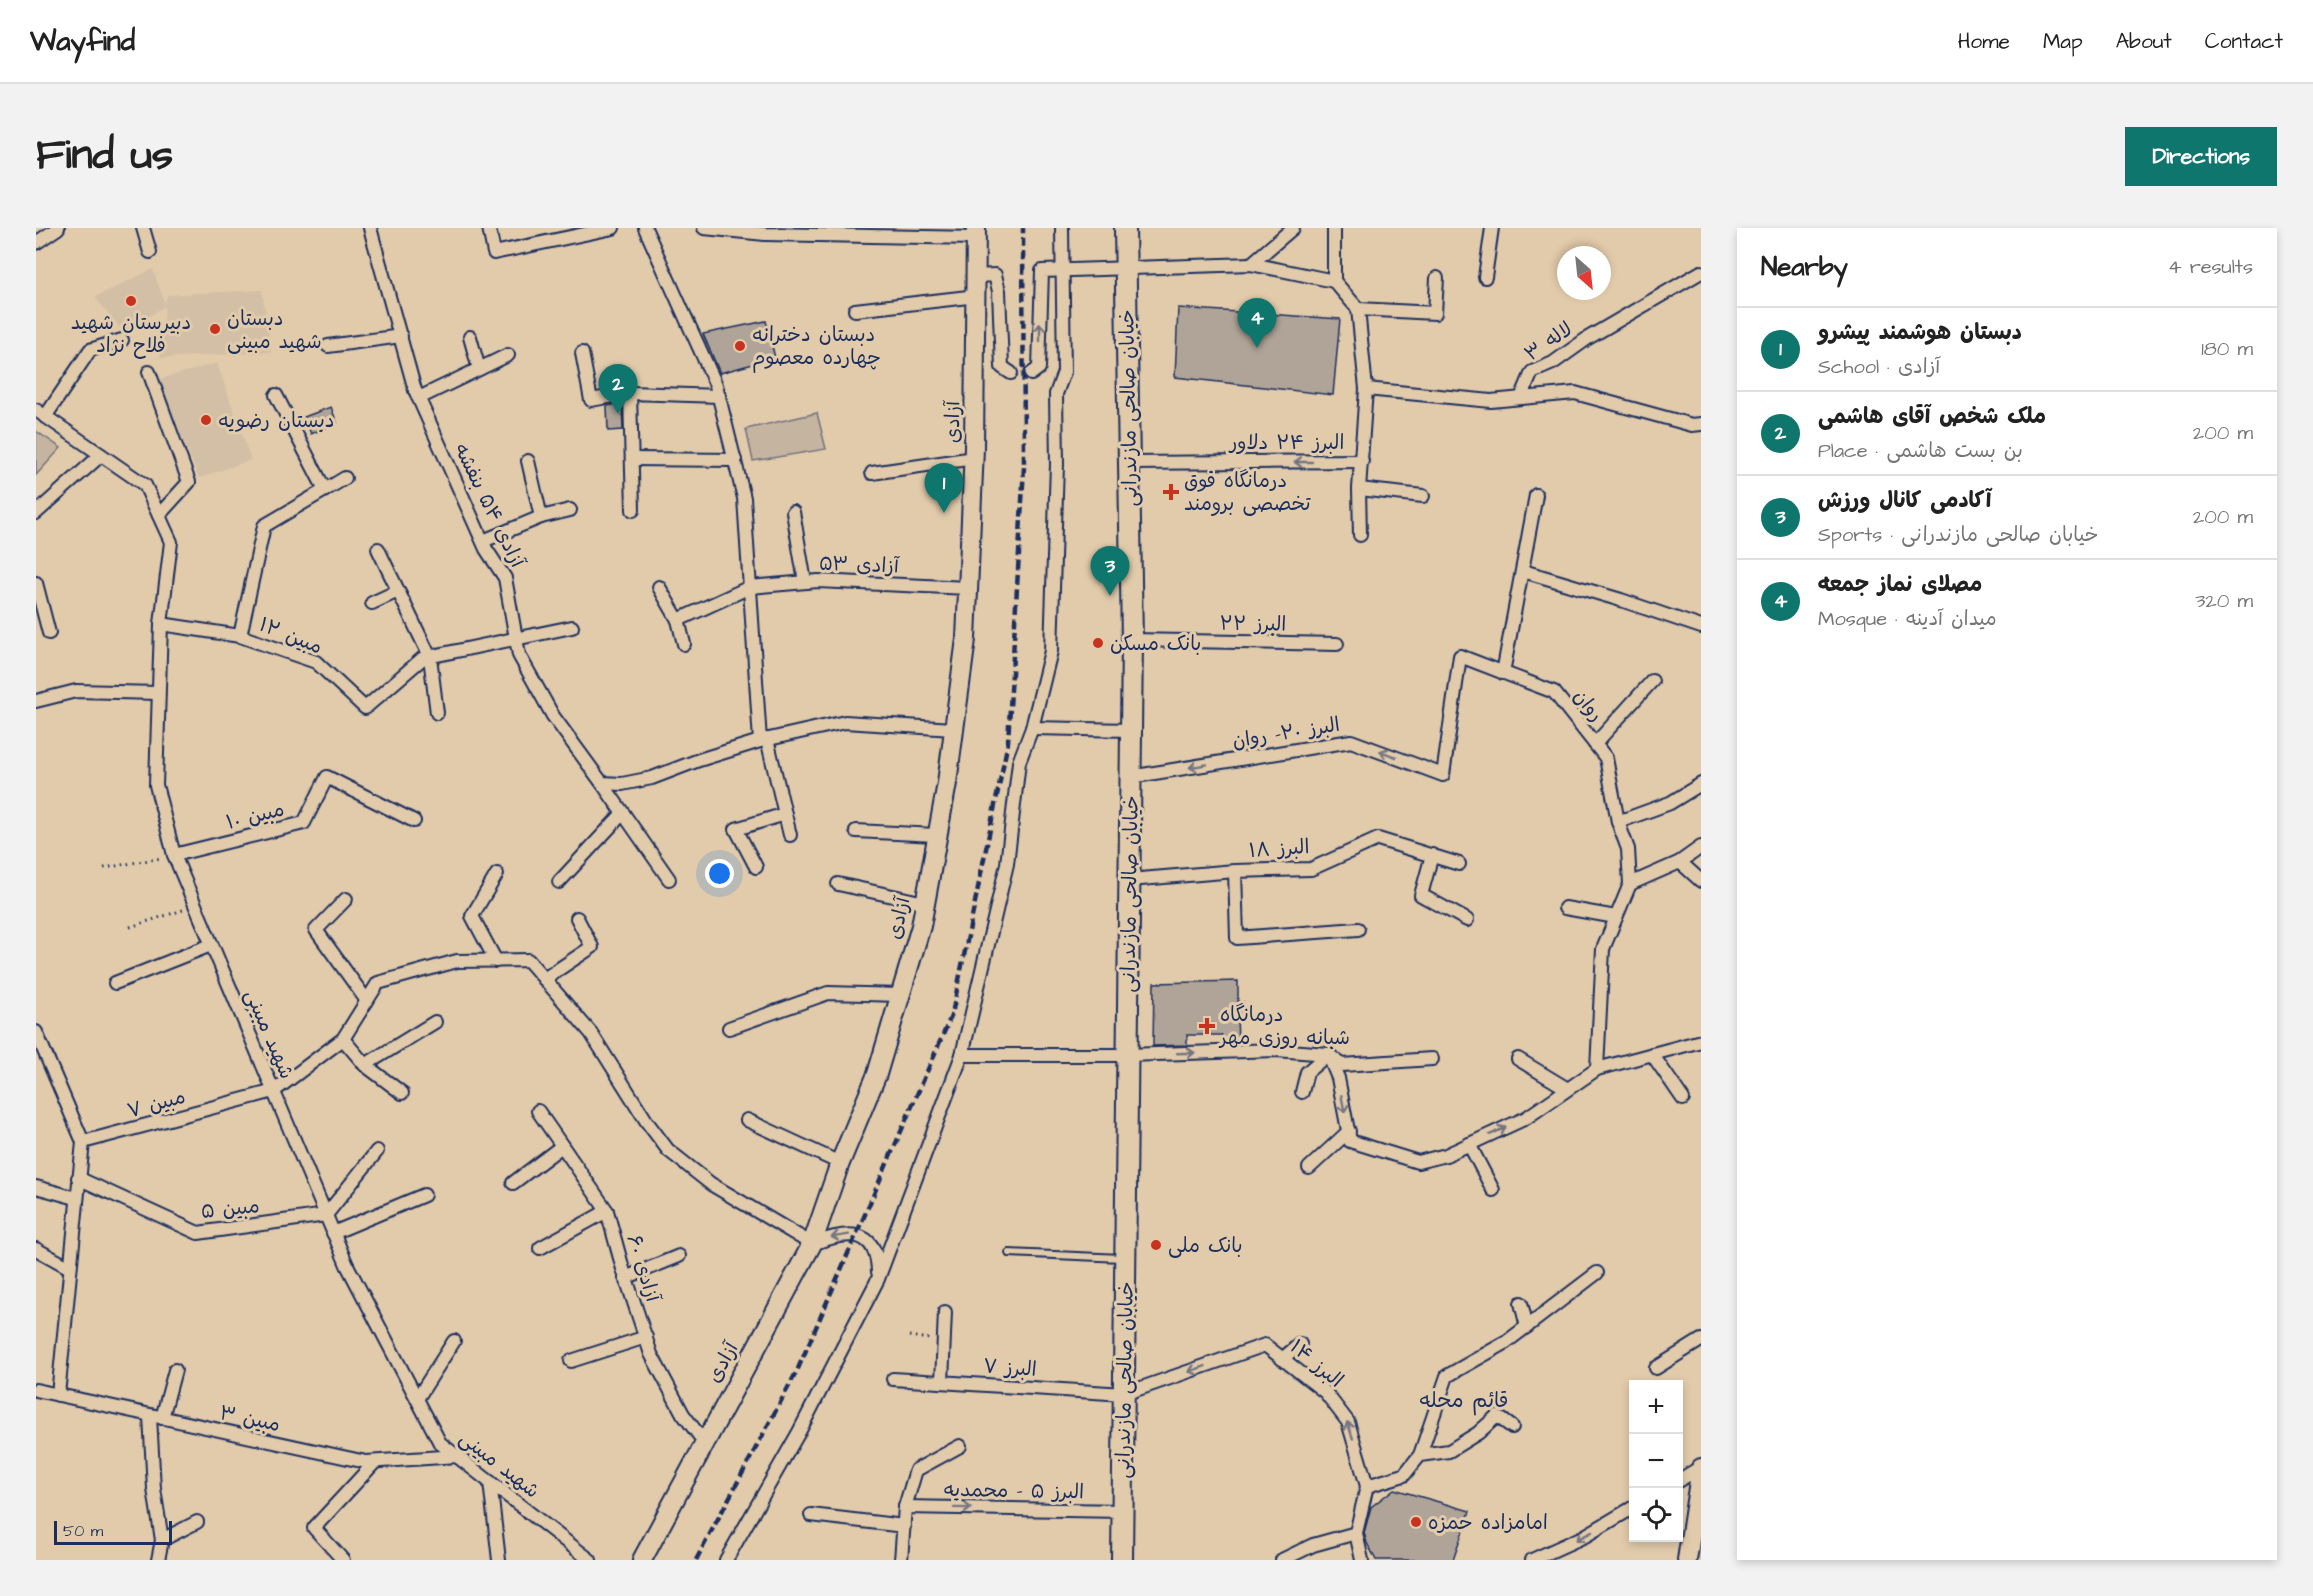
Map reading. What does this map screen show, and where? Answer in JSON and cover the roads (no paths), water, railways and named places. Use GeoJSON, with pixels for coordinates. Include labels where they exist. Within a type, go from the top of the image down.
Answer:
{"type":"FeatureCollection","features":[{"type":"Feature","properties":{"kind":"main road","name":"خیابان صالحی مازندرانی"},"geometry":{"type":"LineString","coordinates":[[1122,1560],[1132,640],[1125,228]]}},
{"type":"Feature","properties":{"kind":"main road","name":"آزادی"},"geometry":{"type":"LineString","coordinates":[[642,1560],[812,1244],[840,1163],[877,1074],[921,927],[947,783],[966,639],[974,458],[976,233]]}},
{"type":"Feature","properties":{"kind":"main road"},"geometry":{"type":"LineString","coordinates":[[1687,1560],[1701,1468]]}},
{"type":"Feature","properties":{"kind":"street"},"geometry":{"type":"LineString","coordinates":[[36,243],[57,228]]}},
{"type":"Feature","properties":{"kind":"street"},"geometry":{"type":"LineString","coordinates":[[143,228],[150,252]]}},
{"type":"Feature","properties":{"kind":"street","name":"آزادی ۵۴ بنفشه"},"geometry":{"type":"LineString","coordinates":[[370,228],[419,398],[483,541],[505,578],[519,655],[553,716],[669,879]]}},
{"type":"Feature","properties":{"kind":"street"},"geometry":{"type":"LineString","coordinates":[[489,228],[494,253],[613,228]]}},
{"type":"Feature","properties":{"kind":"street"},"geometry":{"type":"LineString","coordinates":[[645,228],[716,385],[735,460],[744,498],[764,740],[790,835]]}},
{"type":"Feature","properties":{"kind":"street"},"geometry":{"type":"LineString","coordinates":[[704,228],[765,234],[976,233]]}},
{"type":"Feature","properties":{"kind":"street"},"geometry":{"type":"LineString","coordinates":[[726,1560],[799,1432],[878,1278],[962,1055],[1007,864],[1019,762],[1032,728],[1051,651],[1057,464],[1056,394],[1064,372],[1062,228]]}},
{"type":"Feature","properties":{"kind":"street"},"geometry":{"type":"LineString","coordinates":[[1251,264],[1293,228]]}},
{"type":"Feature","properties":{"kind":"street"},"geometry":{"type":"LineString","coordinates":[[1334,228],[1334,281]]}},
{"type":"Feature","properties":{"kind":"street"},"geometry":{"type":"LineString","coordinates":[[1485,277],[1492,228]]}},
{"type":"Feature","properties":{"kind":"street"},"geometry":{"type":"LineString","coordinates":[[1031,374],[1039,368],[1042,271],[1251,264],[1334,281],[1358,309],[1435,313],[1437,278]]}},
{"type":"Feature","properties":{"kind":"street","name":"لاله ۳"},"geometry":{"type":"LineString","coordinates":[[1521,398],[1532,372],[1554,363],[1588,338],[1701,272]]}},
{"type":"Feature","properties":{"kind":"street"},"geometry":{"type":"LineString","coordinates":[[977,276],[995,275],[999,291],[1002,367],[1011,373]]}},
{"type":"Feature","properties":{"kind":"street"},"geometry":{"type":"LineString","coordinates":[[855,310],[976,296]]}},
{"type":"Feature","properties":{"kind":"street","name":"البرز ۲۴ دلاور"},"geometry":{"type":"LineString","coordinates":[[1129,463],[1362,461],[1366,389],[1358,309]]}},
{"type":"Feature","properties":{"kind":"street"},"geometry":{"type":"LineString","coordinates":[[328,345],[401,336]]}},
{"type":"Feature","properties":{"kind":"street"},"geometry":{"type":"LineString","coordinates":[[470,337],[479,369]]}},
{"type":"Feature","properties":{"kind":"street"},"geometry":{"type":"LineString","coordinates":[[41,413],[90,350],[122,340]]}},
{"type":"Feature","properties":{"kind":"street"},"geometry":{"type":"LineString","coordinates":[[582,353],[591,400],[630,393],[719,396]]}},
{"type":"Feature","properties":{"kind":"street"},"geometry":{"type":"LineString","coordinates":[[419,398],[508,355]]}},
{"type":"Feature","properties":{"kind":"street"},"geometry":{"type":"LineString","coordinates":[[148,372],[189,482],[159,515]]}},
{"type":"Feature","properties":{"kind":"street"},"geometry":{"type":"LineString","coordinates":[[1366,389],[1491,401],[1575,393],[1692,425],[1701,424]]}},
{"type":"Feature","properties":{"kind":"street"},"geometry":{"type":"LineString","coordinates":[[630,393],[633,510]]}},
{"type":"Feature","properties":{"kind":"street"},"geometry":{"type":"LineString","coordinates":[[276,395],[325,490]]}},
{"type":"Feature","properties":{"kind":"street","name":"شهید مبینی"},"geometry":{"type":"LineString","coordinates":[[41,413],[145,485],[171,542],[161,624],[156,785],[174,855],[347,1265],[440,1443],[590,1560]]}},
{"type":"Feature","properties":{"kind":"street"},"geometry":{"type":"LineString","coordinates":[[36,513],[101,455]]}},
{"type":"Feature","properties":{"kind":"street"},"geometry":{"type":"LineString","coordinates":[[872,473],[974,458]]}},
{"type":"Feature","properties":{"kind":"street"},"geometry":{"type":"LineString","coordinates":[[632,459],[735,460]]}},
{"type":"Feature","properties":{"kind":"street"},"geometry":{"type":"LineString","coordinates":[[528,461],[541,517]]}},
{"type":"Feature","properties":{"kind":"street"},"geometry":{"type":"LineString","coordinates":[[1360,535],[1359,489],[1362,461]]}},
{"type":"Feature","properties":{"kind":"street"},"geometry":{"type":"LineString","coordinates":[[240,636],[264,526],[345,478]]}},
{"type":"Feature","properties":{"kind":"street"},"geometry":{"type":"LineString","coordinates":[[1359,489],[1423,496]]}},
{"type":"Feature","properties":{"kind":"street"},"geometry":{"type":"LineString","coordinates":[[1503,673],[1536,495]]}},
{"type":"Feature","properties":{"kind":"street"},"geometry":{"type":"LineString","coordinates":[[483,541],[541,517],[570,510]]}},
{"type":"Feature","properties":{"kind":"street"},"geometry":{"type":"LineString","coordinates":[[793,512],[805,582]]}},
{"type":"Feature","properties":{"kind":"street"},"geometry":{"type":"LineString","coordinates":[[378,549],[430,657],[437,713]]}},
{"type":"Feature","properties":{"kind":"street"},"geometry":{"type":"LineString","coordinates":[[1523,571],[1701,627]]}},
{"type":"Feature","properties":{"kind":"street","name":"آزادی ۵۳"},"geometry":{"type":"LineString","coordinates":[[750,586],[805,582],[968,588]]}},
{"type":"Feature","properties":{"kind":"street"},"geometry":{"type":"LineString","coordinates":[[36,583],[49,633]]}},
{"type":"Feature","properties":{"kind":"street"},"geometry":{"type":"LineString","coordinates":[[678,620],[750,586]]}},
{"type":"Feature","properties":{"kind":"street"},"geometry":{"type":"LineString","coordinates":[[659,587],[678,620],[684,644]]}},
{"type":"Feature","properties":{"kind":"street"},"geometry":{"type":"LineString","coordinates":[[372,603],[398,591]]}},
{"type":"Feature","properties":{"kind":"street","name":"مبین ۱۲"},"geometry":{"type":"LineString","coordinates":[[161,624],[240,636],[316,662],[364,708],[423,658],[572,627]]}},
{"type":"Feature","properties":{"kind":"street","name":"البرز ۲۲"},"geometry":{"type":"LineString","coordinates":[[1132,640],[1337,644]]}},
{"type":"Feature","properties":{"kind":"street","name":"روان"},"geometry":{"type":"LineString","coordinates":[[1443,775],[1460,656],[1554,692],[1606,758],[1618,822],[1628,849],[1630,884],[1603,949],[1597,1069]]}},
{"type":"Feature","properties":{"kind":"street"},"geometry":{"type":"LineString","coordinates":[[1595,744],[1652,681]]}},
{"type":"Feature","properties":{"kind":"street"},"geometry":{"type":"LineString","coordinates":[[36,701],[76,692],[158,693]]}},
{"type":"Feature","properties":{"kind":"street"},"geometry":{"type":"LineString","coordinates":[[602,783],[622,784],[652,778],[699,760],[764,740],[845,722],[953,729]]}},
{"type":"Feature","properties":{"kind":"street"},"geometry":{"type":"LineString","coordinates":[[1032,728],[1131,730]]}},
{"type":"Feature","properties":{"kind":"street","name":"البرز ۲۰- روان"},"geometry":{"type":"LineString","coordinates":[[1130,777],[1351,741],[1443,775]]}},
{"type":"Feature","properties":{"kind":"street","name":"مبین ۱۰"},"geometry":{"type":"LineString","coordinates":[[174,855],[304,823],[327,777],[414,821]]}},
{"type":"Feature","properties":{"kind":"street"},"geometry":{"type":"LineString","coordinates":[[1618,822],[1670,803],[1701,784]]}},
{"type":"Feature","properties":{"kind":"street"},"geometry":{"type":"LineString","coordinates":[[559,882],[623,813]]}},
{"type":"Feature","properties":{"kind":"street"},"geometry":{"type":"LineString","coordinates":[[756,867],[736,829],[785,814]]}},
{"type":"Feature","properties":{"kind":"street"},"geometry":{"type":"LineString","coordinates":[[856,831],[936,835]]}},
{"type":"Feature","properties":{"kind":"street","name":"البرز ۱۸"},"geometry":{"type":"LineString","coordinates":[[1129,880],[1235,871],[1311,869],[1378,839],[1459,864]]}},
{"type":"Feature","properties":{"kind":"street"},"geometry":{"type":"LineString","coordinates":[[1630,884],[1680,862],[1701,847]]}},
{"type":"Feature","properties":{"kind":"street"},"geometry":{"type":"LineString","coordinates":[[1432,855],[1420,895],[1467,920]]}},
{"type":"Feature","properties":{"kind":"street"},"geometry":{"type":"LineString","coordinates":[[1680,862],[1701,881]]}},
{"type":"Feature","properties":{"kind":"street"},"geometry":{"type":"LineString","coordinates":[[1235,871],[1237,938],[1358,929]]}},
{"type":"Feature","properties":{"kind":"street"},"geometry":{"type":"LineString","coordinates":[[496,961],[472,916],[497,874]]}},
{"type":"Feature","properties":{"kind":"street"},"geometry":{"type":"LineString","coordinates":[[838,884],[925,903]]}},
{"type":"Feature","properties":{"kind":"street"},"geometry":{"type":"LineString","coordinates":[[346,899],[316,930],[367,1001]]}},
{"type":"Feature","properties":{"kind":"street"},"geometry":{"type":"LineString","coordinates":[[1565,908],[1616,917]]}},
{"type":"Feature","properties":{"kind":"street"},"geometry":{"type":"LineString","coordinates":[[544,979],[592,947],[577,918]]}},
{"type":"Feature","properties":{"kind":"street"},"geometry":{"type":"LineString","coordinates":[[115,983],[211,945]]}},
{"type":"Feature","properties":{"kind":"street"},"geometry":{"type":"LineString","coordinates":[[274,1091],[343,1039],[378,983],[457,961],[528,960],[591,1033],[646,1122],[668,1150],[711,1184],[812,1244],[836,1235],[857,1234],[872,1245],[878,1258],[878,1278]]}},
{"type":"Feature","properties":{"kind":"street"},"geometry":{"type":"LineString","coordinates":[[729,1028],[828,993],[901,995]]}},
{"type":"Feature","properties":{"kind":"street"},"geometry":{"type":"LineString","coordinates":[[365,1065],[435,1022]]}},
{"type":"Feature","properties":{"kind":"street"},"geometry":{"type":"LineString","coordinates":[[36,1032],[83,1142],[58,1395]]}},
{"type":"Feature","properties":{"kind":"street"},"geometry":{"type":"LineString","coordinates":[[343,1039],[365,1065],[402,1093]]}},
{"type":"Feature","properties":{"kind":"street"},"geometry":{"type":"LineString","coordinates":[[1328,1054],[1338,1078],[1350,1141],[1418,1162],[1446,1155],[1526,1118],[1566,1088],[1597,1069],[1701,1041]]}},
{"type":"Feature","properties":{"kind":"street"},"geometry":{"type":"LineString","coordinates":[[962,1055],[1128,1055],[1276,1050],[1328,1054],[1342,1065],[1432,1059]]}},
{"type":"Feature","properties":{"kind":"street"},"geometry":{"type":"LineString","coordinates":[[1302,1092],[1307,1072],[1328,1054]]}},
{"type":"Feature","properties":{"kind":"street"},"geometry":{"type":"LineString","coordinates":[[1652,1054],[1683,1100]]}},
{"type":"Feature","properties":{"kind":"street"},"geometry":{"type":"LineString","coordinates":[[1518,1059],[1566,1088]]}},
{"type":"Feature","properties":{"kind":"street","name":"مبین ۷"},"geometry":{"type":"LineString","coordinates":[[83,1142],[274,1091]]}},
{"type":"Feature","properties":{"kind":"street","name":"آزادی ۶۰"},"geometry":{"type":"LineString","coordinates":[[538,1111],[607,1211],[651,1354],[683,1414],[704,1442]]}},
{"type":"Feature","properties":{"kind":"street"},"geometry":{"type":"LineString","coordinates":[[747,1120],[840,1163]]}},
{"type":"Feature","properties":{"kind":"street"},"geometry":{"type":"LineString","coordinates":[[1309,1168],[1348,1131]]}},
{"type":"Feature","properties":{"kind":"street"},"geometry":{"type":"LineString","coordinates":[[1469,1144],[1492,1190]]}},
{"type":"Feature","properties":{"kind":"street"},"geometry":{"type":"LineString","coordinates":[[513,1183],[562,1146]]}},
{"type":"Feature","properties":{"kind":"street"},"geometry":{"type":"LineString","coordinates":[[326,1215],[377,1151]]}},
{"type":"Feature","properties":{"kind":"street","name":"مبین ۵"},"geometry":{"type":"LineString","coordinates":[[78,1178],[198,1233],[326,1215]]}},
{"type":"Feature","properties":{"kind":"street"},"geometry":{"type":"LineString","coordinates":[[36,1187],[76,1198]]}},
{"type":"Feature","properties":{"kind":"street"},"geometry":{"type":"LineString","coordinates":[[333,1233],[424,1195]]}},
{"type":"Feature","properties":{"kind":"street"},"geometry":{"type":"LineString","coordinates":[[540,1248],[607,1211]]}},
{"type":"Feature","properties":{"kind":"street"},"geometry":{"type":"LineString","coordinates":[[36,1249],[70,1268]]}},
{"type":"Feature","properties":{"kind":"street"},"geometry":{"type":"LineString","coordinates":[[626,1278],[679,1256]]}},
{"type":"Feature","properties":{"kind":"street"},"geometry":{"type":"LineString","coordinates":[[1367,1486],[1404,1475],[1420,1455],[1447,1376],[1505,1343],[1597,1274]]}},
{"type":"Feature","properties":{"kind":"street"},"geometry":{"type":"LineString","coordinates":[[1521,1303],[1527,1327]]}},
{"type":"Feature","properties":{"kind":"street"},"geometry":{"type":"LineString","coordinates":[[942,1382],[945,1312]]}},
{"type":"Feature","properties":{"kind":"street"},"geometry":{"type":"LineString","coordinates":[[571,1361],[646,1337]]}},
{"type":"Feature","properties":{"kind":"street","name":"البرز ۱۴"},"geometry":{"type":"LineString","coordinates":[[1124,1394],[1264,1340],[1282,1359],[1325,1392],[1348,1422],[1367,1486],[1356,1533]]}},
{"type":"Feature","properties":{"kind":"street"},"geometry":{"type":"LineString","coordinates":[[1656,1368],[1701,1340]]}},
{"type":"Feature","properties":{"kind":"street"},"geometry":{"type":"LineString","coordinates":[[417,1399],[454,1341]]}},
{"type":"Feature","properties":{"kind":"street"},"geometry":{"type":"LineString","coordinates":[[1282,1359],[1300,1344]]}},
{"type":"Feature","properties":{"kind":"street"},"geometry":{"type":"LineString","coordinates":[[158,1560],[162,1540],[154,1489],[156,1417],[175,1370]]}},
{"type":"Feature","properties":{"kind":"street","name":"البرز ۷"},"geometry":{"type":"LineString","coordinates":[[893,1379],[1124,1394]]}},
{"type":"Feature","properties":{"kind":"street","name":"مبین ۳"},"geometry":{"type":"LineString","coordinates":[[36,1390],[366,1462],[458,1456]]}},
{"type":"Feature","properties":{"kind":"street"},"geometry":{"type":"LineString","coordinates":[[1420,1455],[1449,1451],[1478,1433],[1497,1416],[1512,1427]]}},
{"type":"Feature","properties":{"kind":"street"},"geometry":{"type":"LineString","coordinates":[[901,1560],[905,1507],[916,1470],[960,1446]]}},
{"type":"Feature","properties":{"kind":"street"},"geometry":{"type":"LineString","coordinates":[[342,1560],[314,1528],[375,1462]]}},
{"type":"Feature","properties":{"kind":"street"},"geometry":{"type":"LineString","coordinates":[[1683,1477],[1701,1468]]}},
{"type":"Feature","properties":{"kind":"street"},"geometry":{"type":"LineString","coordinates":[[490,1482],[499,1560]]}},
{"type":"Feature","properties":{"kind":"street","name":"البرز ۵ - محمدیه"},"geometry":{"type":"LineString","coordinates":[[905,1507],[1123,1511]]}},
{"type":"Feature","properties":{"kind":"street"},"geometry":{"type":"LineString","coordinates":[[1532,1560],[1585,1536],[1629,1510]]}},
{"type":"Feature","properties":{"kind":"street"},"geometry":{"type":"LineString","coordinates":[[811,1515],[904,1526]]}},
{"type":"Feature","properties":{"kind":"street"},"geometry":{"type":"LineString","coordinates":[[162,1540],[197,1522]]}},
{"type":"Feature","properties":{"kind":"street"},"geometry":{"type":"LineString","coordinates":[[1282,1560],[1313,1545],[1356,1533],[1362,1560]]}},
{"type":"Feature","properties":{"kind":"lane"},"geometry":{"type":"LineString","coordinates":[[1009,1253],[1125,1258]]}},
{"type":"Feature","properties":{"kind":"railway"},"geometry":{"type":"LineString","coordinates":[[696,1560],[797,1371],[952,1014],[1008,742],[1024,467],[1023,228]]}},
{"type":"Feature","properties":{"kind":"place","name":"دبیرستان شهید فلاح نژاد"},"geometry":{"type":"Point","coordinates":[131,301]}},
{"type":"Feature","properties":{"kind":"place","name":"دبستان شهید مبینی"},"geometry":{"type":"Point","coordinates":[215,329]}},
{"type":"Feature","properties":{"kind":"place","name":"دبستان دخترانه چهارده معصوم"},"geometry":{"type":"Point","coordinates":[740,346]}},
{"type":"Feature","properties":{"kind":"place","name":"مصلای نماز جمعه"},"geometry":{"type":"Point","coordinates":[1257,348]}},
{"type":"Feature","properties":{"kind":"place","name":"ملک شخص آقای هاشمی"},"geometry":{"type":"Point","coordinates":[618,414]}},
{"type":"Feature","properties":{"kind":"place","name":"دبستان رضویه"},"geometry":{"type":"Point","coordinates":[206,420]}},
{"type":"Feature","properties":{"kind":"place","name":"درمانگاه فوق تخصصی برومند"},"geometry":{"type":"Point","coordinates":[1171,492]}},
{"type":"Feature","properties":{"kind":"place","name":"دبستان هوشمند پیشرو"},"geometry":{"type":"Point","coordinates":[944,513]}},
{"type":"Feature","properties":{"kind":"place","name":"آکادمی کانال ورزش"},"geometry":{"type":"Point","coordinates":[1110,596]}},
{"type":"Feature","properties":{"kind":"place","name":"بانک مسکن"},"geometry":{"type":"Point","coordinates":[1098,643]}},
{"type":"Feature","properties":{"kind":"place","name":"درمانگاه شبانه روزی مهر"},"geometry":{"type":"Point","coordinates":[1207,1026]}},
{"type":"Feature","properties":{"kind":"place","name":"بانک ملی"},"geometry":{"type":"Point","coordinates":[1156,1245]}},
{"type":"Feature","properties":{"kind":"place","name":"امامزاده حمزه"},"geometry":{"type":"Point","coordinates":[1416,1522]}},
{"type":"Feature","properties":{"kind":"district","name":"قائم محله"},"geometry":{"type":"Point","coordinates":[1464,1400]}}]}
